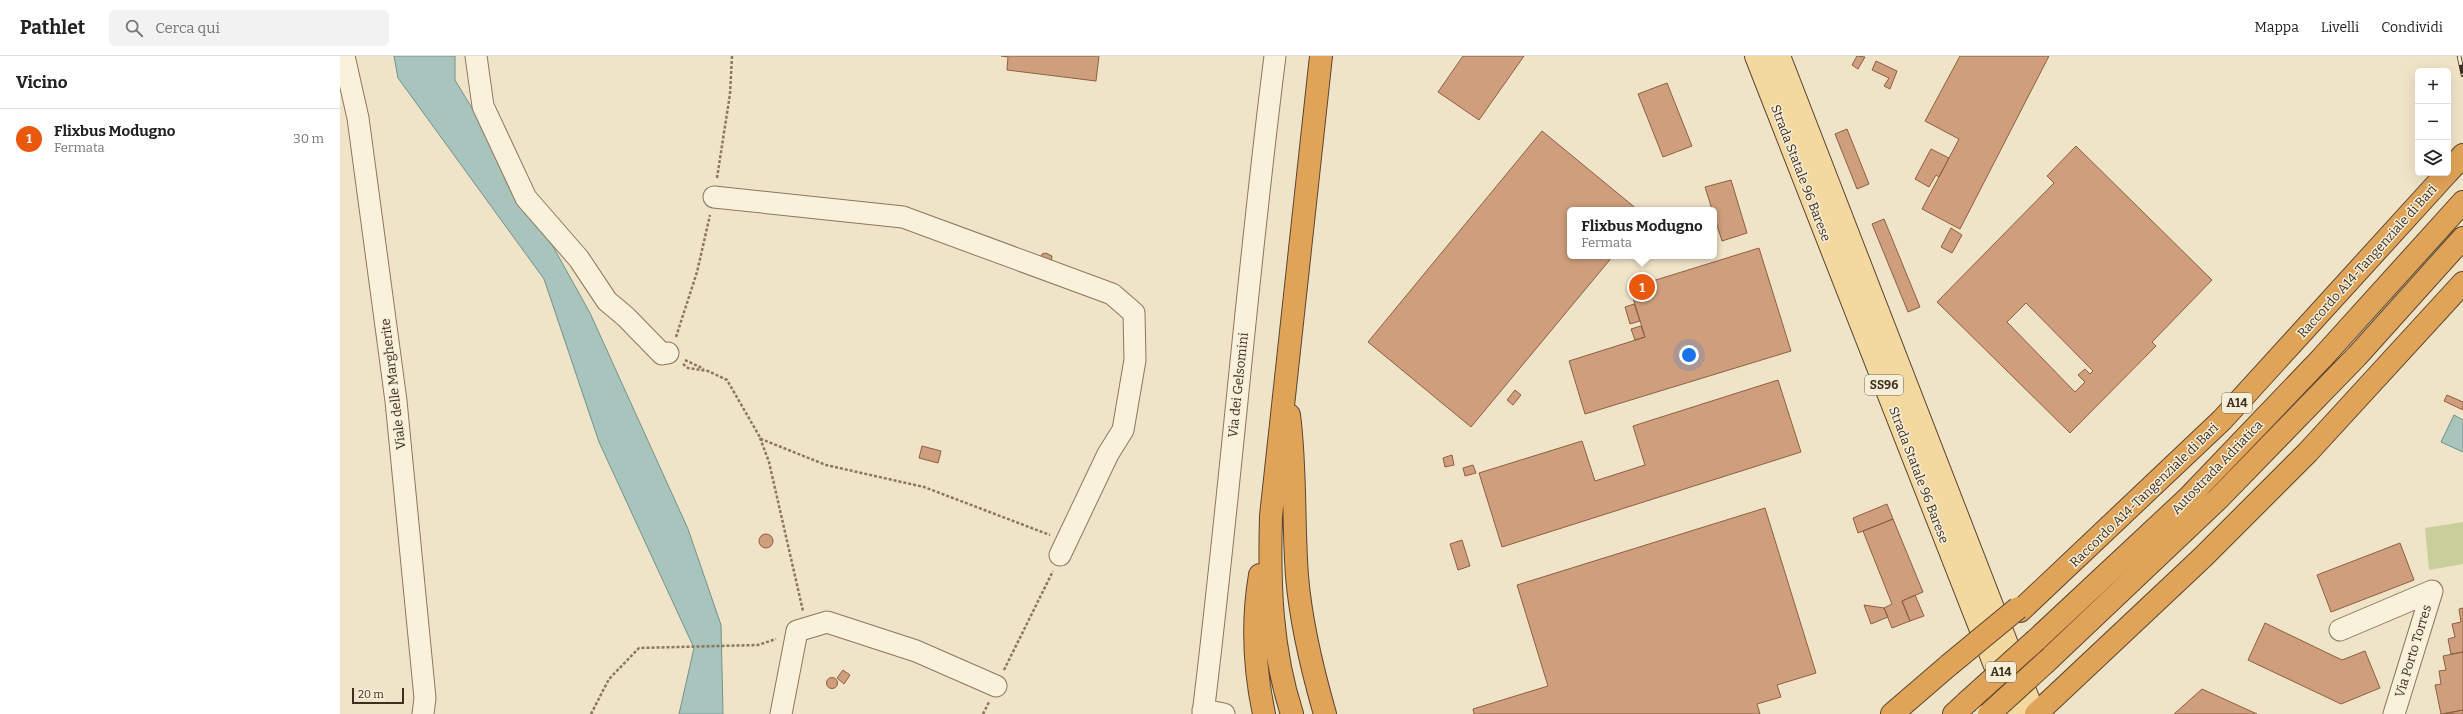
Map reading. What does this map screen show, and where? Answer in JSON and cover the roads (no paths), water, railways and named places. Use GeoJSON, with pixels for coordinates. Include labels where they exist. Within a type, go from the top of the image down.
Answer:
{"type":"FeatureCollection","features":[{"type":"Feature","properties":{"kind":"highway"},"geometry":{"type":"LineString","coordinates":[[1264,714],[1255,658],[1255,606],[1271,516],[1284,382],[1321,56]]}},
{"type":"Feature","properties":{"kind":"highway","name":"Raccordo A14-Tangenziale di Bari"},"geometry":{"type":"LineString","coordinates":[[2451,168],[2463,155]]}},
{"type":"Feature","properties":{"kind":"highway","name":"Raccordo A14-Tangenziale di Bari"},"geometry":{"type":"LineString","coordinates":[[1907,714],[1951,668],[2074,562],[2222,420],[2444,176]]}},
{"type":"Feature","properties":{"kind":"highway","name":"Autostrada Adriatica"},"geometry":{"type":"LineString","coordinates":[[1960,708],[2036,640],[2188,498],[2321,359],[2458,208]]}},
{"type":"Feature","properties":{"kind":"highway","name":"Autostrada Adriatica"},"geometry":{"type":"LineString","coordinates":[[1989,714],[2219,498],[2357,356],[2462,239]]}},
{"type":"Feature","properties":{"kind":"highway"},"geometry":{"type":"LineString","coordinates":[[2035,714],[2059,706],[2203,556],[2308,452],[2463,283]]}},
{"type":"Feature","properties":{"kind":"highway"},"geometry":{"type":"LineString","coordinates":[[1284,382],[1293,448],[1298,585],[1308,648],[1325,714]]}},
{"type":"Feature","properties":{"kind":"highway"},"geometry":{"type":"LineString","coordinates":[[1271,516],[1270,581],[1273,627],[1280,675],[1292,714]]}},
{"type":"Feature","properties":{"kind":"highway"},"geometry":{"type":"LineString","coordinates":[[1892,714],[1951,668]]}},
{"type":"Feature","properties":{"kind":"main road","name":"Strada Statale 96 Barese"},"geometry":{"type":"LineString","coordinates":[[1756,56],[2014,714]]}},
{"type":"Feature","properties":{"kind":"main road","name":"Strada Statale 96 Barese"},"geometry":{"type":"LineString","coordinates":[[1779,56],[2035,714]]}},
{"type":"Feature","properties":{"kind":"street"},"geometry":{"type":"LineString","coordinates":[[476,56],[483,106],[526,198],[579,259],[607,301],[626,317],[662,354],[674,351]]}},
{"type":"Feature","properties":{"kind":"street","name":"Via dei Gelsomini"},"geometry":{"type":"LineString","coordinates":[[1203,712],[1215,611],[1259,184],[1275,56]]}},
{"type":"Feature","properties":{"kind":"street","name":"Viale delle Margherite"},"geometry":{"type":"LineString","coordinates":[[343,61],[358,118],[396,401],[425,698],[423,714]]}},
{"type":"Feature","properties":{"kind":"street"},"geometry":{"type":"LineString","coordinates":[[714,197],[903,217],[1112,294],[1134,313],[1135,360],[1123,430],[1108,454],[1060,555]]}},
{"type":"Feature","properties":{"kind":"street","name":"Via Porto Torres"},"geometry":{"type":"LineString","coordinates":[[2340,630],[2432,592],[2394,714]]}},
{"type":"Feature","properties":{"kind":"street"},"geometry":{"type":"LineString","coordinates":[[781,714],[797,631],[827,622],[916,651],[996,686]]}},
{"type":"Feature","properties":{"kind":"street"},"geometry":{"type":"LineString","coordinates":[[1203,712],[1224,714]]}},
{"type":"Feature","properties":{"kind":"water"},"geometry":{"type":"Polygon","coordinates":[[[394,56],[455,56],[455,80],[526,198],[590,313],[688,529],[721,625],[723,714],[679,714],[694,648],[599,442],[544,279],[398,78],[394,56]]]}},
{"type":"Feature","properties":{"kind":"water"},"geometry":{"type":"Polygon","coordinates":[[[2454,415],[2463,420],[2463,452],[2441,442],[2454,415]]]}},
{"type":"Feature","properties":{"kind":"railway"},"geometry":{"type":"LineString","coordinates":[[2459,56],[2463,75]]}},
{"type":"Feature","properties":{"kind":"place","name":"Flixbus Modugno"},"geometry":{"type":"Point","coordinates":[1642,287]}}]}
